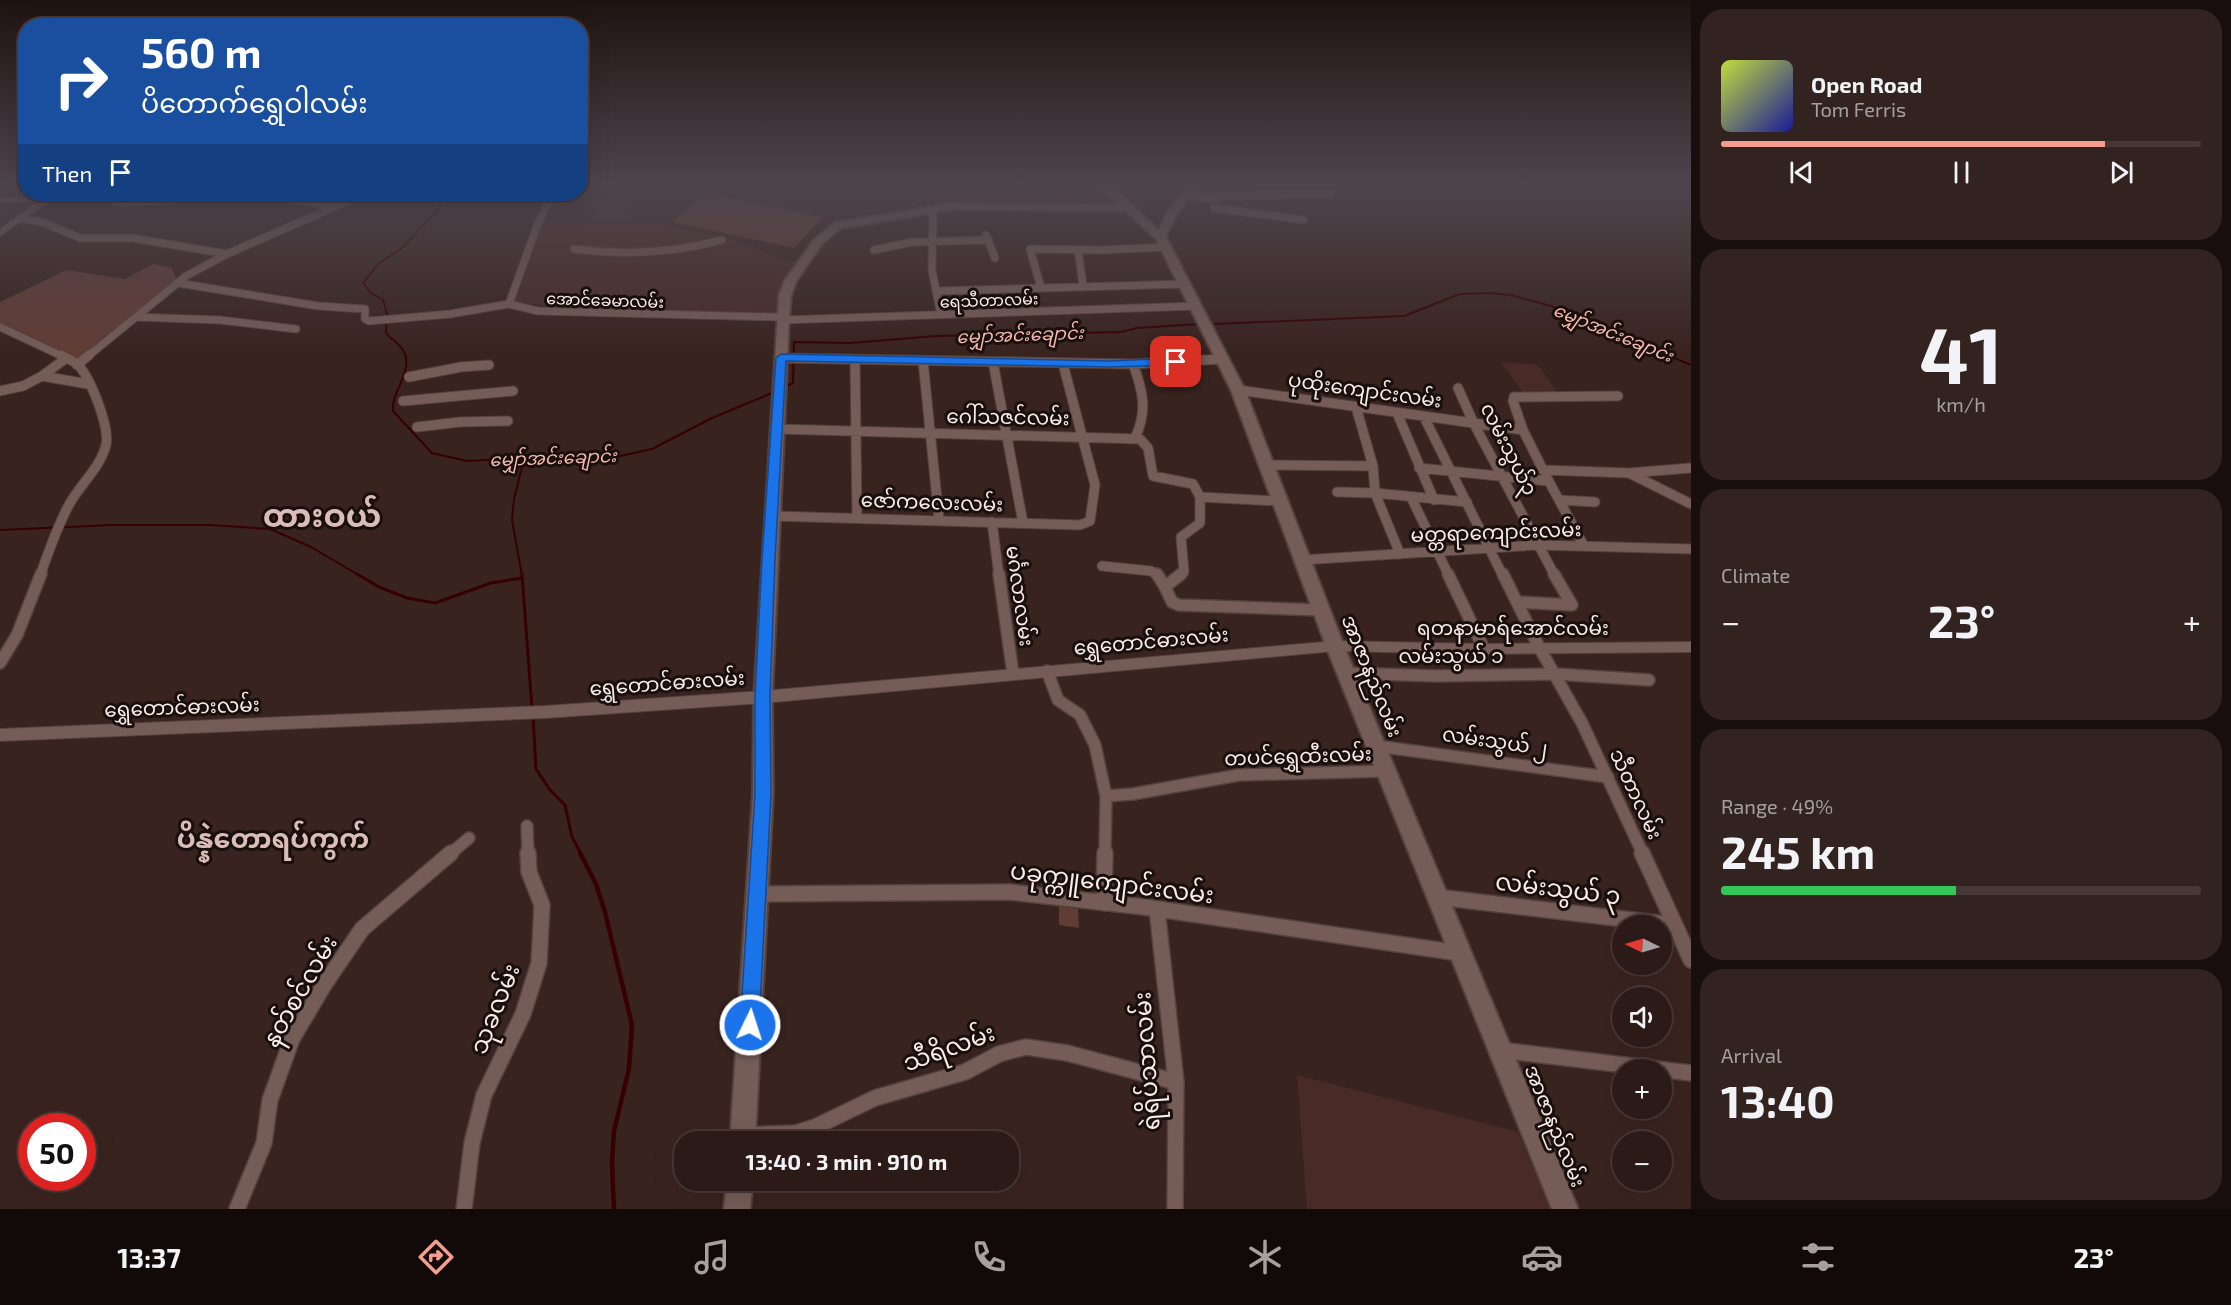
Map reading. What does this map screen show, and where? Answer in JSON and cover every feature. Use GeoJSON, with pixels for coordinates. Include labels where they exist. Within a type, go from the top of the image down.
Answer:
{"type":"FeatureCollection","features":[{"type":"Feature","properties":{"kind":"main road"},"geometry":{"type":"LineString","coordinates":[[743,1131],[763,794],[763,697],[785,295],[790,280],[820,240]]}},
{"type":"Feature","properties":{"kind":"main road","name":"အာဇာနည်လမ်း"},"geometry":{"type":"LineString","coordinates":[[1167,240],[1185,284],[1238,390],[1335,646],[1458,953],[1565,1209]]}},
{"type":"Feature","properties":{"kind":"main road"},"geometry":{"type":"LineString","coordinates":[[737,1209],[739,1191]]}},
{"type":"Feature","properties":{"kind":"street"},"geometry":{"type":"LineString","coordinates":[[146,240],[227,254]]}},
{"type":"Feature","properties":{"kind":"street"},"geometry":{"type":"LineString","coordinates":[[77,365],[178,283],[227,254],[257,240]]}},
{"type":"Feature","properties":{"kind":"street"},"geometry":{"type":"LineString","coordinates":[[178,283],[318,306],[365,309],[365,319],[369,321],[450,314],[509,304],[532,240]]}},
{"type":"Feature","properties":{"kind":"street"},"geometry":{"type":"LineString","coordinates":[[574,249],[597,253],[656,254],[676,252],[720,240]]}},
{"type":"Feature","properties":{"kind":"street"},"geometry":{"type":"LineString","coordinates":[[874,250],[920,240]]}},
{"type":"Feature","properties":{"kind":"street"},"geometry":{"type":"LineString","coordinates":[[932,240],[936,291],[941,315]]}},
{"type":"Feature","properties":{"kind":"street"},"geometry":{"type":"LineString","coordinates":[[989,240],[995,258]]}},
{"type":"Feature","properties":{"kind":"street"},"geometry":{"type":"LineString","coordinates":[[1041,288],[1030,249],[1078,250],[1134,240]]}},
{"type":"Feature","properties":{"kind":"street"},"geometry":{"type":"LineString","coordinates":[[1078,250],[1083,286]]}},
{"type":"Feature","properties":{"kind":"street"},"geometry":{"type":"LineString","coordinates":[[936,291],[1185,284]]}},
{"type":"Feature","properties":{"kind":"street","name":"အောင်ခေမာလမ်း"},"geometry":{"type":"LineString","coordinates":[[509,304],[547,312],[777,317],[783,320]]}},
{"type":"Feature","properties":{"kind":"street","name":"ရေသီတာလမ်း"},"geometry":{"type":"LineString","coordinates":[[783,320],[1196,306]]}},
{"type":"Feature","properties":{"kind":"street"},"geometry":{"type":"LineString","coordinates":[[136,317],[220,321],[296,329]]}},
{"type":"Feature","properties":{"kind":"street"},"geometry":{"type":"LineString","coordinates":[[0,327],[77,365],[88,384],[108,434],[106,444],[70,502],[9,652],[0,663]]}},
{"type":"Feature","properties":{"kind":"street"},"geometry":{"type":"LineString","coordinates":[[0,340],[14,333]]}},
{"type":"Feature","properties":{"kind":"street"},"geometry":{"type":"LineString","coordinates":[[781,358],[1063,364],[1133,364],[1223,359]]}},
{"type":"Feature","properties":{"kind":"street"},"geometry":{"type":"LineString","coordinates":[[0,391],[23,386],[42,376],[65,359]]}},
{"type":"Feature","properties":{"kind":"street"},"geometry":{"type":"LineString","coordinates":[[855,360],[857,517]]}},
{"type":"Feature","properties":{"kind":"street"},"geometry":{"type":"LineString","coordinates":[[923,361],[939,519]]}},
{"type":"Feature","properties":{"kind":"street"},"geometry":{"type":"LineString","coordinates":[[993,362],[1023,523]]}},
{"type":"Feature","properties":{"kind":"street"},"geometry":{"type":"LineString","coordinates":[[1063,364],[1082,437]]}},
{"type":"Feature","properties":{"kind":"street"},"geometry":{"type":"LineString","coordinates":[[1133,364],[1146,398],[1135,438],[1142,440],[1148,448],[1153,476],[1193,484],[1200,497],[1200,523],[1181,537],[1179,545],[1184,572],[1165,587]]}},
{"type":"Feature","properties":{"kind":"street"},"geometry":{"type":"LineString","coordinates":[[409,377],[461,367],[489,365]]}},
{"type":"Feature","properties":{"kind":"street"},"geometry":{"type":"LineString","coordinates":[[42,376],[88,384]]}},
{"type":"Feature","properties":{"kind":"street","name":"လမ်းသွယ်၃"},"geometry":{"type":"LineString","coordinates":[[1458,388],[1474,424],[1537,545],[1572,605],[1517,602]]}},
{"type":"Feature","properties":{"kind":"street","name":"ပုထိုးကျောင်းလမ်း"},"geometry":{"type":"LineString","coordinates":[[1238,390],[1523,430]]}},
{"type":"Feature","properties":{"kind":"street"},"geometry":{"type":"LineString","coordinates":[[403,401],[513,391]]}},
{"type":"Feature","properties":{"kind":"street"},"geometry":{"type":"LineString","coordinates":[[1584,546],[1523,430],[1513,400],[1514,397],[1618,396]]}},
{"type":"Feature","properties":{"kind":"street"},"geometry":{"type":"LineString","coordinates":[[1356,407],[1373,466],[1375,493],[1400,554]]}},
{"type":"Feature","properties":{"kind":"street"},"geometry":{"type":"LineString","coordinates":[[1397,413],[1434,500]]}},
{"type":"Feature","properties":{"kind":"street","name":"သီတာလမ်း"},"geometry":{"type":"LineString","coordinates":[[1424,417],[1539,647],[1556,674],[1608,777],[1691,960]]}},
{"type":"Feature","properties":{"kind":"street"},"geometry":{"type":"LineString","coordinates":[[417,427],[460,422],[508,422]]}},
{"type":"Feature","properties":{"kind":"street","name":"ဂေါ်သဇင်လမ်း"},"geometry":{"type":"LineString","coordinates":[[778,429],[1135,438]]}},
{"type":"Feature","properties":{"kind":"street","name":"ဇော်ကလေးလမ်း"},"geometry":{"type":"LineString","coordinates":[[773,516],[939,519],[1080,525],[1090,521],[1095,485],[1082,437]]}},
{"type":"Feature","properties":{"kind":"street"},"geometry":{"type":"LineString","coordinates":[[1268,465],[1373,466]]}},
{"type":"Feature","properties":{"kind":"street"},"geometry":{"type":"LineString","coordinates":[[1419,468],[1548,481]]}},
{"type":"Feature","properties":{"kind":"street"},"geometry":{"type":"LineString","coordinates":[[1543,470],[1629,473],[1691,468]]}},
{"type":"Feature","properties":{"kind":"street"},"geometry":{"type":"LineString","coordinates":[[1629,473],[1691,504]]}},
{"type":"Feature","properties":{"kind":"street"},"geometry":{"type":"LineString","coordinates":[[1337,492],[1375,493],[1467,502]]}},
{"type":"Feature","properties":{"kind":"street"},"geometry":{"type":"LineString","coordinates":[[1200,497],[1279,501]]}},
{"type":"Feature","properties":{"kind":"street"},"geometry":{"type":"LineString","coordinates":[[1411,497],[1484,649]]}},
{"type":"Feature","properties":{"kind":"street"},"geometry":{"type":"LineString","coordinates":[[1559,500],[1595,502]]}},
{"type":"Feature","properties":{"kind":"street","name":"မင်္ဂလာလမ်း"},"geometry":{"type":"LineString","coordinates":[[992,522],[1013,674]]}},
{"type":"Feature","properties":{"kind":"street","name":"မတ္တရာကျောင်းလမ်း"},"geometry":{"type":"LineString","coordinates":[[1302,560],[1537,545],[1691,549]]}},
{"type":"Feature","properties":{"kind":"street"},"geometry":{"type":"LineString","coordinates":[[1101,567],[1151,571],[1159,575],[1172,602],[1179,605],[1321,610]]}},
{"type":"Feature","properties":{"kind":"street","name":"ရွှေတောင်ဓားလမ်း"},"geometry":{"type":"LineString","coordinates":[[0,735],[545,712],[763,697],[1335,646]]}},
{"type":"Feature","properties":{"kind":"street","name":"ရတနာမာရ်အောင်လမ်း"},"geometry":{"type":"LineString","coordinates":[[1335,646],[1484,649],[1691,646]]}},
{"type":"Feature","properties":{"kind":"street"},"geometry":{"type":"LineString","coordinates":[[1047,671],[1058,700],[1080,714],[1089,728],[1095,745],[1106,796],[1104,903]]}},
{"type":"Feature","properties":{"kind":"street","name":"လမ်းသွယ် ၁"},"geometry":{"type":"LineString","coordinates":[[1346,673],[1437,676],[1556,674],[1649,680]]}},
{"type":"Feature","properties":{"kind":"street","name":"လမ်းသွယ် ၂"},"geometry":{"type":"LineString","coordinates":[[1376,746],[1608,777]]}},
{"type":"Feature","properties":{"kind":"street","name":"တပင်ရွှေထီးလမ်း"},"geometry":{"type":"LineString","coordinates":[[1106,796],[1133,794],[1239,775],[1386,771]]}},
{"type":"Feature","properties":{"kind":"street","name":"သုခလမ်း"},"geometry":{"type":"LineString","coordinates":[[464,1209],[472,1143],[484,1095],[523,1014],[539,963],[542,905],[529,872],[527,826]]}},
{"type":"Feature","properties":{"kind":"street","name":"နတ်စင်လမ်း"},"geometry":{"type":"LineString","coordinates":[[237,1209],[264,1143],[270,1100],[292,1039],[324,986],[362,929],[469,838]]}},
{"type":"Feature","properties":{"kind":"street","name":"ပခုက္ကူကျောင်းလမ်း"},"geometry":{"type":"LineString","coordinates":[[758,894],[1009,892],[1157,909],[1458,953]]}},
{"type":"Feature","properties":{"kind":"street","name":"လမ်းသွယ် ၃"},"geometry":{"type":"LineString","coordinates":[[1437,897],[1674,925]]}},
{"type":"Feature","properties":{"kind":"street","name":"ရဲရိပ်သာလမ်း"},"geometry":{"type":"LineString","coordinates":[[1157,909],[1176,1082],[1175,1209]]}},
{"type":"Feature","properties":{"kind":"street","name":"သီရိလမ်း"},"geometry":{"type":"LineString","coordinates":[[802,1131],[875,1098],[965,1072],[999,1054],[1026,1047],[1067,1053],[1176,1082]]}},
{"type":"Feature","properties":{"kind":"street"},"geometry":{"type":"LineString","coordinates":[[1500,1050],[1691,1073]]}},
{"type":"Feature","properties":{"kind":"shaded area"},"geometry":{"type":"Polygon","coordinates":[[[535,240],[735,240],[795,263],[778,315],[630,314],[514,302],[535,240]]]}},
{"type":"Feature","properties":{"kind":"shaded area"},"geometry":{"type":"Polygon","coordinates":[[[758,240],[801,240],[794,248],[758,240]]]}},
{"type":"Feature","properties":{"kind":"shaded area"},"geometry":{"type":"Polygon","coordinates":[[[153,264],[172,268],[177,281],[77,361],[0,325],[0,302],[67,270],[125,279],[153,264]]]}},
{"type":"Feature","properties":{"kind":"shaded area"},"geometry":{"type":"Polygon","coordinates":[[[1501,362],[1538,365],[1561,398],[1526,397],[1501,362]]]}},
{"type":"Feature","properties":{"kind":"shaded area"},"geometry":{"type":"Polygon","coordinates":[[[1059,906],[1078,909],[1079,928],[1059,925],[1059,906]]]}},
{"type":"Feature","properties":{"kind":"shaded area"},"geometry":{"type":"Polygon","coordinates":[[[1297,1075],[1518,1132],[1550,1209],[1307,1209],[1297,1075]]]}},
{"type":"Feature","properties":{"kind":"waterway","name":"မျှော်အင်းချောင်း"},"geometry":{"type":"LineString","coordinates":[[409,240],[401,249],[378,264],[363,283],[371,293],[383,300],[387,314],[386,333],[403,350],[406,358],[405,373],[395,396],[393,411],[432,453],[467,461],[544,457],[616,457],[652,449],[712,418],[777,391]]}},
{"type":"Feature","properties":{"kind":"waterway","name":"မျှော်အင်းချောင်း"},"geometry":{"type":"LineString","coordinates":[[1215,324],[1404,316],[1460,294],[1490,293],[1510,295],[1551,306],[1691,365]]}},
{"type":"Feature","properties":{"kind":"waterway","name":"မျှော်အင်းချောင်း"},"geometry":{"type":"LineString","coordinates":[[783,388],[793,383],[794,342],[850,343],[936,336],[1121,332],[1137,328],[1200,324]]}},
{"type":"Feature","properties":{"kind":"waterway"},"geometry":{"type":"LineString","coordinates":[[522,576],[512,520],[514,499],[524,459]]}},
{"type":"Feature","properties":{"kind":"waterway"},"geometry":{"type":"LineString","coordinates":[[0,530],[112,525],[209,525],[270,529],[311,547],[360,576]]}},
{"type":"Feature","properties":{"kind":"waterway"},"geometry":{"type":"LineString","coordinates":[[357,574],[379,587],[407,598],[435,603],[491,583],[522,578]]}},
{"type":"Feature","properties":{"kind":"waterway"},"geometry":{"type":"LineString","coordinates":[[522,574],[532,709]]}},
{"type":"Feature","properties":{"kind":"waterway"},"geometry":{"type":"LineString","coordinates":[[533,716],[536,769],[550,790],[565,805],[572,837],[581,854]]}},
{"type":"Feature","properties":{"kind":"waterway"},"geometry":{"type":"LineString","coordinates":[[580,853],[596,884],[605,912],[632,1025],[629,1069],[614,1131],[612,1162],[614,1209]]}},
{"type":"Feature","properties":{"kind":"district","name":"ထားဝယ်"},"geometry":{"type":"Point","coordinates":[322,516]}},
{"type":"Feature","properties":{"kind":"district","name":"ပိန္နဲတောရပ်ကွက်"},"geometry":{"type":"Point","coordinates":[273,839]}},
{"type":"Feature","properties":{"kind":"route"},"geometry":{"type":"LineString","coordinates":[[750,1025],[763,794],[763,697],[769,559],[781,358],[1110,364],[1176,362]]}}]}
